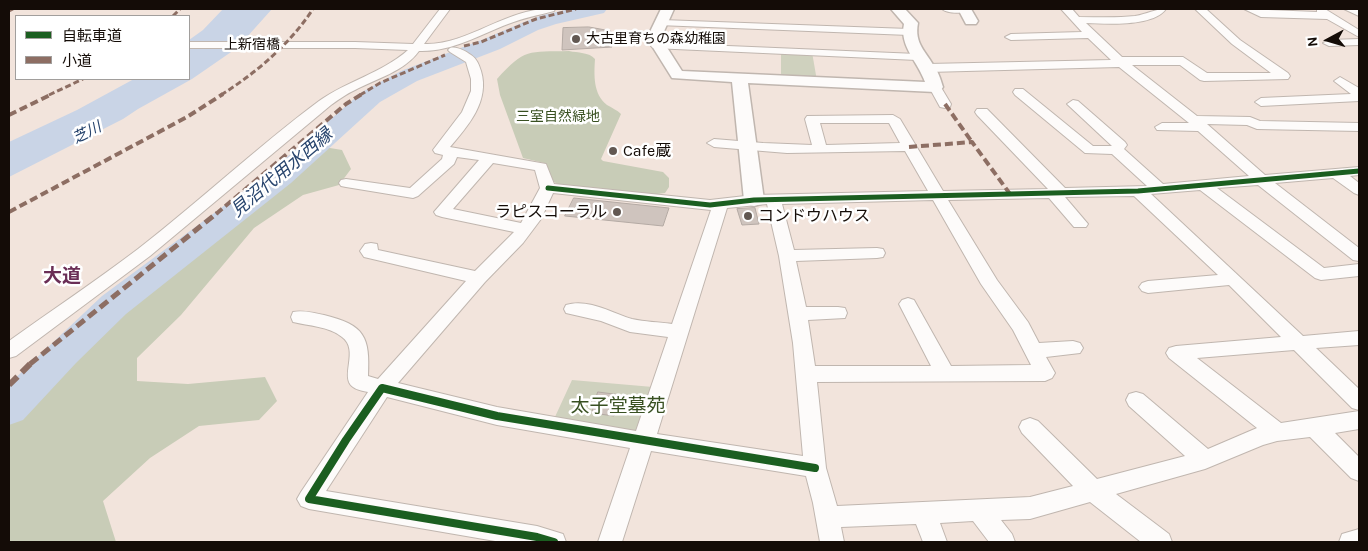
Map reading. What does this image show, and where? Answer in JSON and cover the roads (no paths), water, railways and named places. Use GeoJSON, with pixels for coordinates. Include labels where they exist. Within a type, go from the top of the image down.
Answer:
{"type":"FeatureCollection","features":[{"type":"Feature","properties":{"kind":"street"},"geometry":{"type":"LineString","coordinates":[[9,351],[144,252],[310,114],[343,91],[392,67],[417,47],[445,9]]}},
{"type":"Feature","properties":{"kind":"street","name":"上新宿橋"},"geometry":{"type":"LineString","coordinates":[[190,45],[316,45],[434,48],[448,45],[495,25],[550,9]]}},
{"type":"Feature","properties":{"kind":"street"},"geometry":{"type":"LineString","coordinates":[[898,9],[911,22],[908,32],[918,57],[928,68],[935,87],[945,104]]}},
{"type":"Feature","properties":{"kind":"street"},"geometry":{"type":"LineString","coordinates":[[947,9],[967,13]]}},
{"type":"Feature","properties":{"kind":"street"},"geometry":{"type":"LineString","coordinates":[[1066,9],[1090,35],[1122,62],[1262,180],[1359,256]]}},
{"type":"Feature","properties":{"kind":"street"},"geometry":{"type":"LineString","coordinates":[[1076,20],[1128,19],[1153,14],[1161,9]]}},
{"type":"Feature","properties":{"kind":"street"},"geometry":{"type":"LineString","coordinates":[[928,68],[1183,61],[1204,77],[1284,76],[1236,42],[1200,9]]}},
{"type":"Feature","properties":{"kind":"street"},"geometry":{"type":"LineString","coordinates":[[1249,9],[1261,14],[1331,16]]}},
{"type":"Feature","properties":{"kind":"street"},"geometry":{"type":"LineString","coordinates":[[1318,9],[1359,34]]}},
{"type":"Feature","properties":{"kind":"street"},"geometry":{"type":"LineString","coordinates":[[1349,9],[1359,13]]}},
{"type":"Feature","properties":{"kind":"street"},"geometry":{"type":"LineString","coordinates":[[908,32],[664,16],[654,38],[657,46],[677,75],[935,87]]}},
{"type":"Feature","properties":{"kind":"street"},"geometry":{"type":"LineString","coordinates":[[392,67],[405,66],[439,54],[445,55],[495,31],[495,25]]}},
{"type":"Feature","properties":{"kind":"street"},"geometry":{"type":"LineString","coordinates":[[1011,37],[1090,35]]}},
{"type":"Feature","properties":{"kind":"street"},"geometry":{"type":"LineString","coordinates":[[1329,43],[1359,42]]}},
{"type":"Feature","properties":{"kind":"street"},"geometry":{"type":"LineString","coordinates":[[657,46],[918,57]]}},
{"type":"Feature","properties":{"kind":"street"},"geometry":{"type":"LineString","coordinates":[[454,50],[469,58],[478,76],[476,97],[463,123],[440,150],[538,166],[544,173],[548,188],[533,219],[525,229],[382,388],[309,498],[554,542]]}},
{"type":"Feature","properties":{"kind":"street"},"geometry":{"type":"LineString","coordinates":[[739,78],[754,200]]}},
{"type":"Feature","properties":{"kind":"street"},"geometry":{"type":"LineString","coordinates":[[1340,81],[1359,93]]}},
{"type":"Feature","properties":{"kind":"street"},"geometry":{"type":"LineString","coordinates":[[1019,92],[1090,150],[1116,150],[1158,188]]}},
{"type":"Feature","properties":{"kind":"street"},"geometry":{"type":"LineString","coordinates":[[1295,126],[1259,100],[1359,97]]}},
{"type":"Feature","properties":{"kind":"street"},"geometry":{"type":"LineString","coordinates":[[1073,104],[1120,145],[1116,150]]}},
{"type":"Feature","properties":{"kind":"street"},"geometry":{"type":"LineString","coordinates":[[982,112],[1057,193],[1080,224]]}},
{"type":"Feature","properties":{"kind":"street"},"geometry":{"type":"LineString","coordinates":[[807,374],[1045,373],[1021,327],[990,284],[893,119],[812,119],[820,149]]}},
{"type":"Feature","properties":{"kind":"street"},"geometry":{"type":"LineString","coordinates":[[1162,127],[1250,121],[1257,125],[1359,127]]}},
{"type":"Feature","properties":{"kind":"street"},"geometry":{"type":"LineString","coordinates":[[714,143],[748,148],[909,147]]}},
{"type":"Feature","properties":{"kind":"street"},"geometry":{"type":"LineString","coordinates":[[346,183],[413,193],[449,161],[451,152]]}},
{"type":"Feature","properties":{"kind":"street"},"geometry":{"type":"LineString","coordinates":[[489,158],[442,212],[525,229]]}},
{"type":"Feature","properties":{"kind":"street"},"geometry":{"type":"LineString","coordinates":[[548,188],[720,205],[754,200],[1138,191],[1359,171]]}},
{"type":"Feature","properties":{"kind":"street"},"geometry":{"type":"LineString","coordinates":[[1336,173],[1359,190]]}},
{"type":"Feature","properties":{"kind":"street"},"geometry":{"type":"LineString","coordinates":[[1203,185],[1321,274],[1359,270]]}},
{"type":"Feature","properties":{"kind":"street"},"geometry":{"type":"LineString","coordinates":[[1138,191],[1233,279],[1359,402]]}},
{"type":"Feature","properties":{"kind":"street"},"geometry":{"type":"LineString","coordinates":[[774,201],[798,314],[807,374],[807,395],[815,468],[832,542]]}},
{"type":"Feature","properties":{"kind":"street"},"geometry":{"type":"LineString","coordinates":[[610,542],[720,205]]}},
{"type":"Feature","properties":{"kind":"street"},"geometry":{"type":"LineString","coordinates":[[371,248],[368,251],[370,253],[479,278]]}},
{"type":"Feature","properties":{"kind":"street"},"geometry":{"type":"LineString","coordinates":[[787,256],[877,253]]}},
{"type":"Feature","properties":{"kind":"street"},"geometry":{"type":"LineString","coordinates":[[1148,287],[1233,279]]}},
{"type":"Feature","properties":{"kind":"street"},"geometry":{"type":"LineString","coordinates":[[908,304],[945,374]]}},
{"type":"Feature","properties":{"kind":"street"},"geometry":{"type":"LineString","coordinates":[[573,309],[604,315],[630,325],[679,332]]}},
{"type":"Feature","properties":{"kind":"street"},"geometry":{"type":"LineString","coordinates":[[798,314],[838,313]]}},
{"type":"Feature","properties":{"kind":"street"},"geometry":{"type":"LineString","coordinates":[[300,317],[336,326],[352,334],[360,349],[358,379],[360,382],[408,392],[456,407],[484,413],[815,468]]}},
{"type":"Feature","properties":{"kind":"street"},"geometry":{"type":"LineString","coordinates":[[1277,432],[1176,353],[1359,338]]}},
{"type":"Feature","properties":{"kind":"street"},"geometry":{"type":"LineString","coordinates":[[1034,350],[1073,348]]}},
{"type":"Feature","properties":{"kind":"street"},"geometry":{"type":"LineString","coordinates":[[1136,400],[1205,460]]}},
{"type":"Feature","properties":{"kind":"street"},"geometry":{"type":"LineString","coordinates":[[827,516],[1030,508],[1205,460],[1258,437],[1277,432],[1315,428],[1359,420]]}},
{"type":"Feature","properties":{"kind":"street"},"geometry":{"type":"LineString","coordinates":[[1030,427],[1092,490],[1160,542]]}},
{"type":"Feature","properties":{"kind":"street"},"geometry":{"type":"LineString","coordinates":[[1315,428],[1359,471]]}},
{"type":"Feature","properties":{"kind":"street"},"geometry":{"type":"LineString","coordinates":[[980,511],[1004,542]]}},
{"type":"Feature","properties":{"kind":"street"},"geometry":{"type":"LineString","coordinates":[[924,513],[934,542]]}},
{"type":"Feature","properties":{"kind":"street"},"geometry":{"type":"LineString","coordinates":[[1351,542],[1359,540]]}},
{"type":"Feature","properties":{"kind":"water","name":"芝川"},"geometry":{"type":"Polygon","coordinates":[[[223,9],[272,9],[238,47],[247,48],[234,50],[192,79],[123,119],[9,177],[9,142],[77,110],[132,80],[190,80],[190,39],[203,30],[223,9]]]}},
{"type":"Feature","properties":{"kind":"waterway","name":"見沼代用水西縁"},"geometry":{"type":"LineString","coordinates":[[9,409],[63,353],[114,305],[281,177],[371,97],[409,76],[492,44],[531,26],[550,19],[597,9]]}},
{"type":"Feature","properties":{"kind":"place","name":"大古里育ちの森幼稚園"},"geometry":{"type":"Point","coordinates":[576,39]}},
{"type":"Feature","properties":{"kind":"place","name":"Cafe蔵"},"geometry":{"type":"Point","coordinates":[613,151]}},
{"type":"Feature","properties":{"kind":"place","name":"ラピスコーラル"},"geometry":{"type":"Point","coordinates":[617,212]}},
{"type":"Feature","properties":{"kind":"place","name":"コンドウハウス"},"geometry":{"type":"Point","coordinates":[748,216]}},
{"type":"Feature","properties":{"kind":"district","name":"大道"},"geometry":{"type":"Point","coordinates":[62,277]}},
{"type":"Feature","properties":{"kind":"park label","name":"三室自然緑地"},"geometry":{"type":"Point","coordinates":[558,117]}},
{"type":"Feature","properties":{"kind":"park label","name":"太子堂墓苑"},"geometry":{"type":"Point","coordinates":[618,407]}}]}
